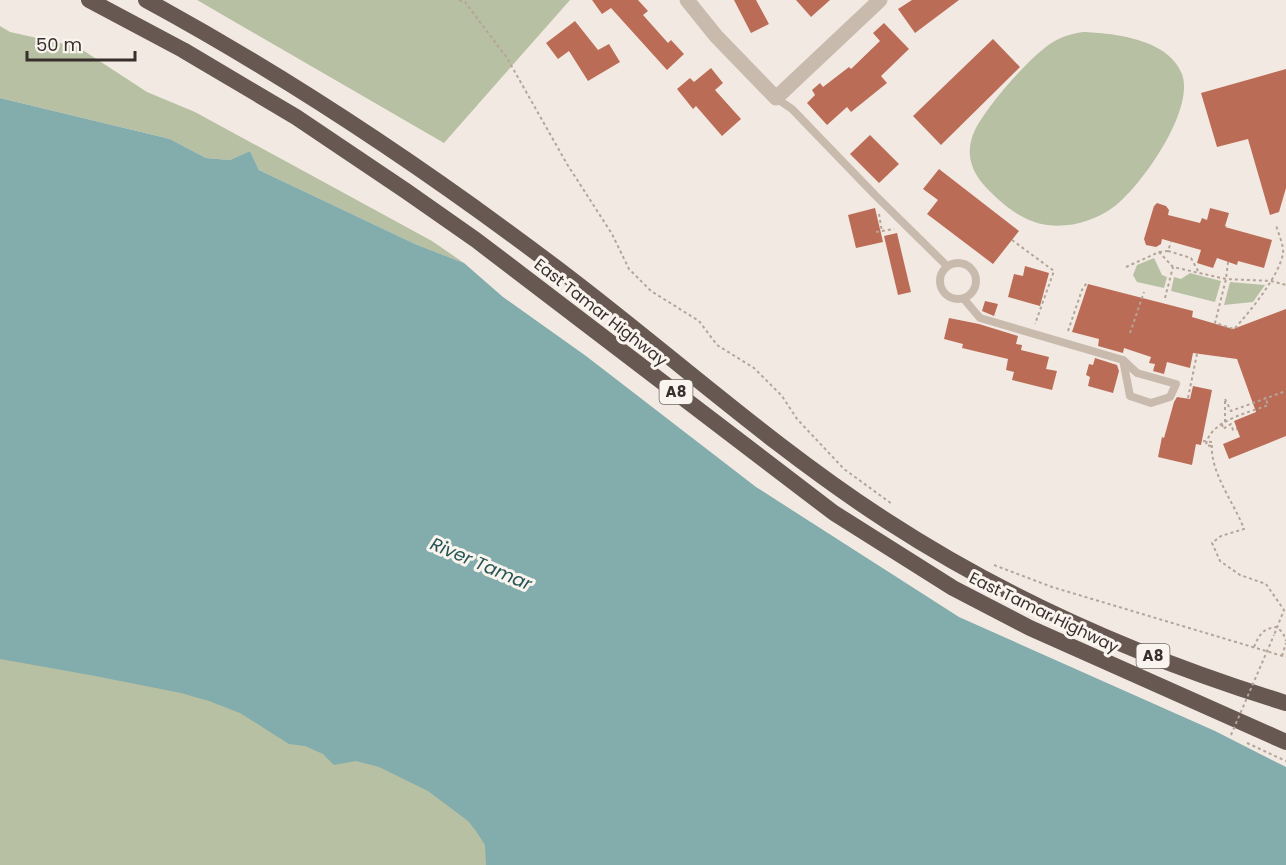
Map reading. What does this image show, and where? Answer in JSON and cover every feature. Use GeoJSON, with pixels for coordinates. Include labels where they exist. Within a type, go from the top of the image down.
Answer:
{"type":"FeatureCollection","features":[{"type":"Feature","properties":{"kind":"highway","name":"East Tamar Highway"},"geometry":{"type":"LineString","coordinates":[[89,0],[183,50],[296,117],[406,191],[476,240],[834,513],[953,588],[1030,628],[1286,742]]}},
{"type":"Feature","properties":{"kind":"highway","name":"East Tamar Highway"},"geometry":{"type":"LineString","coordinates":[[146,0],[261,66],[422,169],[578,284],[719,397],[850,495],[932,549],[1023,599],[1137,650],[1244,690],[1286,703]]}},
{"type":"Feature","properties":{"kind":"street"},"geometry":{"type":"LineString","coordinates":[[687,0],[716,36],[776,98],[880,0]]}},
{"type":"Feature","properties":{"kind":"lane"},"geometry":{"type":"LineString","coordinates":[[776,98],[792,109],[947,266]]}},
{"type":"Feature","properties":{"kind":"lane"},"geometry":{"type":"LineString","coordinates":[[958,262],[964,263],[976,275],[976,287],[964,299],[953,299],[941,287],[941,276],[947,266],[958,262]]}},
{"type":"Feature","properties":{"kind":"lane"},"geometry":{"type":"LineString","coordinates":[[964,299],[980,318],[1123,360],[1137,373],[1176,384],[1170,397],[1151,403],[1130,396],[1123,360]]}},
{"type":"Feature","properties":{"kind":"path"},"geometry":{"type":"LineString","coordinates":[[459,0],[465,2],[507,58],[567,164],[612,234],[629,269],[651,291],[699,321],[717,345],[754,368],[782,396],[797,419],[844,469],[897,508]]}},
{"type":"Feature","properties":{"kind":"path"},"geometry":{"type":"LineString","coordinates":[[1228,262],[1215,323],[1233,329],[1246,316],[1271,281],[1283,252],[1276,225]]}},
{"type":"Feature","properties":{"kind":"path"},"geometry":{"type":"LineString","coordinates":[[876,232],[905,226]]}},
{"type":"Feature","properties":{"kind":"path"},"geometry":{"type":"LineString","coordinates":[[1012,240],[1054,272],[1032,332]]}},
{"type":"Feature","properties":{"kind":"path"},"geometry":{"type":"LineString","coordinates":[[1168,251],[1171,242]]}},
{"type":"Feature","properties":{"kind":"path"},"geometry":{"type":"LineString","coordinates":[[1126,267],[1159,252],[1168,251],[1191,258],[1198,272]]}},
{"type":"Feature","properties":{"kind":"path"},"geometry":{"type":"LineString","coordinates":[[1159,252],[1173,267],[1226,279],[1271,281],[1286,285]]}},
{"type":"Feature","properties":{"kind":"path"},"geometry":{"type":"LineString","coordinates":[[1165,298],[1173,267]]}},
{"type":"Feature","properties":{"kind":"path"},"geometry":{"type":"LineString","coordinates":[[1064,343],[1082,291],[1088,281]]}},
{"type":"Feature","properties":{"kind":"path"},"geometry":{"type":"LineString","coordinates":[[1130,333],[1144,292]]}},
{"type":"Feature","properties":{"kind":"path"},"geometry":{"type":"LineString","coordinates":[[1188,398],[1197,354]]}},
{"type":"Feature","properties":{"kind":"path"},"geometry":{"type":"LineString","coordinates":[[1237,429],[1233,430],[1231,424],[1223,429],[1226,399],[1231,411],[1286,391]]}},
{"type":"Feature","properties":{"kind":"path"},"geometry":{"type":"LineString","coordinates":[[1231,735],[1284,610],[1266,584],[1240,575],[1220,561],[1212,543],[1221,536],[1244,529],[1238,511],[1219,479],[1212,446],[1206,445],[1205,441],[1223,423],[1268,405],[1265,397]]}},
{"type":"Feature","properties":{"kind":"path"},"geometry":{"type":"LineString","coordinates":[[1202,437],[1207,437]]}},
{"type":"Feature","properties":{"kind":"path"},"geometry":{"type":"LineString","coordinates":[[989,563],[1052,587],[1284,656],[1286,642],[1283,633],[1277,627]]}},
{"type":"Feature","properties":{"kind":"path"},"geometry":{"type":"LineString","coordinates":[[1254,647],[1260,633],[1277,627]]}},
{"type":"Feature","properties":{"kind":"path"},"geometry":{"type":"LineString","coordinates":[[1256,748],[1286,761]]}},
{"type":"Feature","properties":{"kind":"green space"},"geometry":{"type":"Polygon","coordinates":[[[197,0],[570,0],[444,143],[197,0]]]}},
{"type":"Feature","properties":{"kind":"green space"},"geometry":{"type":"Polygon","coordinates":[[[0,26],[10,32],[78,47],[147,92],[195,112],[432,241],[464,263],[415,244],[259,170],[250,151],[230,160],[206,158],[170,139],[0,98],[0,26]]]}},
{"type":"Feature","properties":{"kind":"green space"},"geometry":{"type":"Polygon","coordinates":[[[1083,32],[1124,36],[1139,40],[1165,53],[1175,62],[1182,74],[1184,89],[1181,107],[1164,146],[1139,182],[1115,206],[1099,216],[1082,222],[1056,226],[1041,224],[1015,213],[985,186],[971,163],[971,143],[975,130],[989,108],[1033,58],[1057,40],[1083,32]]]}},
{"type":"Feature","properties":{"kind":"green space"},"geometry":{"type":"Polygon","coordinates":[[[1154,258],[1162,275],[1167,277],[1164,288],[1137,282],[1133,275],[1137,265],[1154,258]]]}},
{"type":"Feature","properties":{"kind":"green space"},"geometry":{"type":"Polygon","coordinates":[[[1190,273],[1221,281],[1215,302],[1171,291],[1174,277],[1181,279],[1190,273]]]}},
{"type":"Feature","properties":{"kind":"green space"},"geometry":{"type":"Polygon","coordinates":[[[1230,282],[1265,285],[1253,302],[1224,305],[1230,282]]]}},
{"type":"Feature","properties":{"kind":"green space"},"geometry":{"type":"Polygon","coordinates":[[[0,631],[730,865],[0,865],[0,631]]]}},
{"type":"Feature","properties":{"kind":"water","name":"River Tamar"},"geometry":{"type":"Polygon","coordinates":[[[0,98],[170,139],[206,158],[230,160],[250,151],[259,170],[415,244],[464,263],[503,297],[586,356],[756,487],[959,617],[1215,731],[1286,767],[1286,865],[486,865],[485,845],[468,821],[428,791],[379,767],[356,761],[334,765],[323,754],[305,746],[289,744],[240,713],[181,693],[0,659],[0,98]]]}},
{"type":"Feature","properties":{"kind":"building"},"geometry":{"type":"Polygon","coordinates":[[[592,0],[638,0],[648,11],[643,15],[668,43],[671,40],[684,54],[667,70],[611,8],[602,14],[592,0]]]}},
{"type":"Feature","properties":{"kind":"building"},"geometry":{"type":"Polygon","coordinates":[[[734,0],[756,0],[769,24],[751,33],[734,0]]]}},
{"type":"Feature","properties":{"kind":"building"},"geometry":{"type":"Polygon","coordinates":[[[796,0],[830,0],[811,17],[796,0]]]}},
{"type":"Feature","properties":{"kind":"building"},"geometry":{"type":"Polygon","coordinates":[[[912,0],[959,0],[915,33],[898,9],[912,0]]]}},
{"type":"Feature","properties":{"kind":"building"},"geometry":{"type":"Polygon","coordinates":[[[575,21],[598,50],[609,44],[620,62],[588,81],[569,51],[558,59],[546,43],[575,21]]]}},
{"type":"Feature","properties":{"kind":"building"},"geometry":{"type":"Polygon","coordinates":[[[884,23],[909,49],[881,76],[887,83],[851,112],[847,107],[827,125],[807,103],[815,95],[812,90],[820,83],[823,87],[849,67],[851,69],[880,41],[873,33],[884,23]]]}},
{"type":"Feature","properties":{"kind":"building"},"geometry":{"type":"Polygon","coordinates":[[[993,39],[1020,67],[941,145],[913,116],[993,39]]]}},
{"type":"Feature","properties":{"kind":"building"},"geometry":{"type":"Polygon","coordinates":[[[711,68],[723,83],[715,90],[741,119],[722,136],[696,106],[693,109],[677,89],[690,78],[694,82],[711,68]]]}},
{"type":"Feature","properties":{"kind":"building"},"geometry":{"type":"Polygon","coordinates":[[[1286,69],[1286,188],[1279,212],[1270,215],[1248,139],[1217,147],[1201,93],[1286,69]]]}},
{"type":"Feature","properties":{"kind":"building"},"geometry":{"type":"Polygon","coordinates":[[[870,135],[899,164],[879,183],[850,154],[870,135]]]}},
{"type":"Feature","properties":{"kind":"building"},"geometry":{"type":"Polygon","coordinates":[[[939,169],[1019,231],[993,264],[927,214],[938,200],[923,189],[939,169]]]}},
{"type":"Feature","properties":{"kind":"building"},"geometry":{"type":"Polygon","coordinates":[[[1157,203],[1166,206],[1169,210],[1168,215],[1200,223],[1202,218],[1207,220],[1210,208],[1229,213],[1225,226],[1227,227],[1225,227],[1272,240],[1264,268],[1238,261],[1237,265],[1217,258],[1213,268],[1197,263],[1201,250],[1162,239],[1161,244],[1156,247],[1146,245],[1144,239],[1154,206],[1157,203]]]}},
{"type":"Feature","properties":{"kind":"building"},"geometry":{"type":"Polygon","coordinates":[[[875,208],[883,242],[856,248],[848,215],[875,208]]]}},
{"type":"Feature","properties":{"kind":"building"},"geometry":{"type":"Polygon","coordinates":[[[897,233],[911,292],[898,295],[884,236],[897,233]]]}},
{"type":"Feature","properties":{"kind":"building"},"geometry":{"type":"Polygon","coordinates":[[[1025,266],[1049,273],[1040,306],[1008,297],[1014,274],[1023,276],[1025,266]]]}},
{"type":"Feature","properties":{"kind":"building"},"geometry":{"type":"Polygon","coordinates":[[[1088,284],[1193,311],[1192,317],[1233,329],[1286,309],[1286,436],[1229,459],[1223,444],[1240,437],[1234,421],[1256,412],[1237,359],[1193,353],[1190,368],[1167,362],[1164,374],[1153,371],[1155,364],[1149,363],[1151,357],[1124,348],[1123,353],[1098,346],[1099,339],[1072,332],[1088,284]]]}},
{"type":"Feature","properties":{"kind":"building"},"geometry":{"type":"Polygon","coordinates":[[[985,301],[998,304],[994,316],[982,311],[985,301]]]}},
{"type":"Feature","properties":{"kind":"building"},"geometry":{"type":"Polygon","coordinates":[[[949,318],[1018,336],[1016,344],[1022,345],[1021,350],[1049,357],[1046,369],[1057,371],[1052,390],[1012,380],[1014,372],[1006,370],[1008,359],[962,348],[963,344],[944,339],[949,318]]]}},
{"type":"Feature","properties":{"kind":"building"},"geometry":{"type":"Polygon","coordinates":[[[1095,358],[1117,365],[1119,371],[1113,393],[1088,386],[1090,377],[1086,375],[1089,364],[1093,365],[1095,358]]]}},
{"type":"Feature","properties":{"kind":"building"},"geometry":{"type":"Polygon","coordinates":[[[1193,386],[1212,390],[1201,445],[1196,444],[1192,465],[1158,457],[1174,402],[1177,397],[1190,399],[1193,386]]]}}]}
